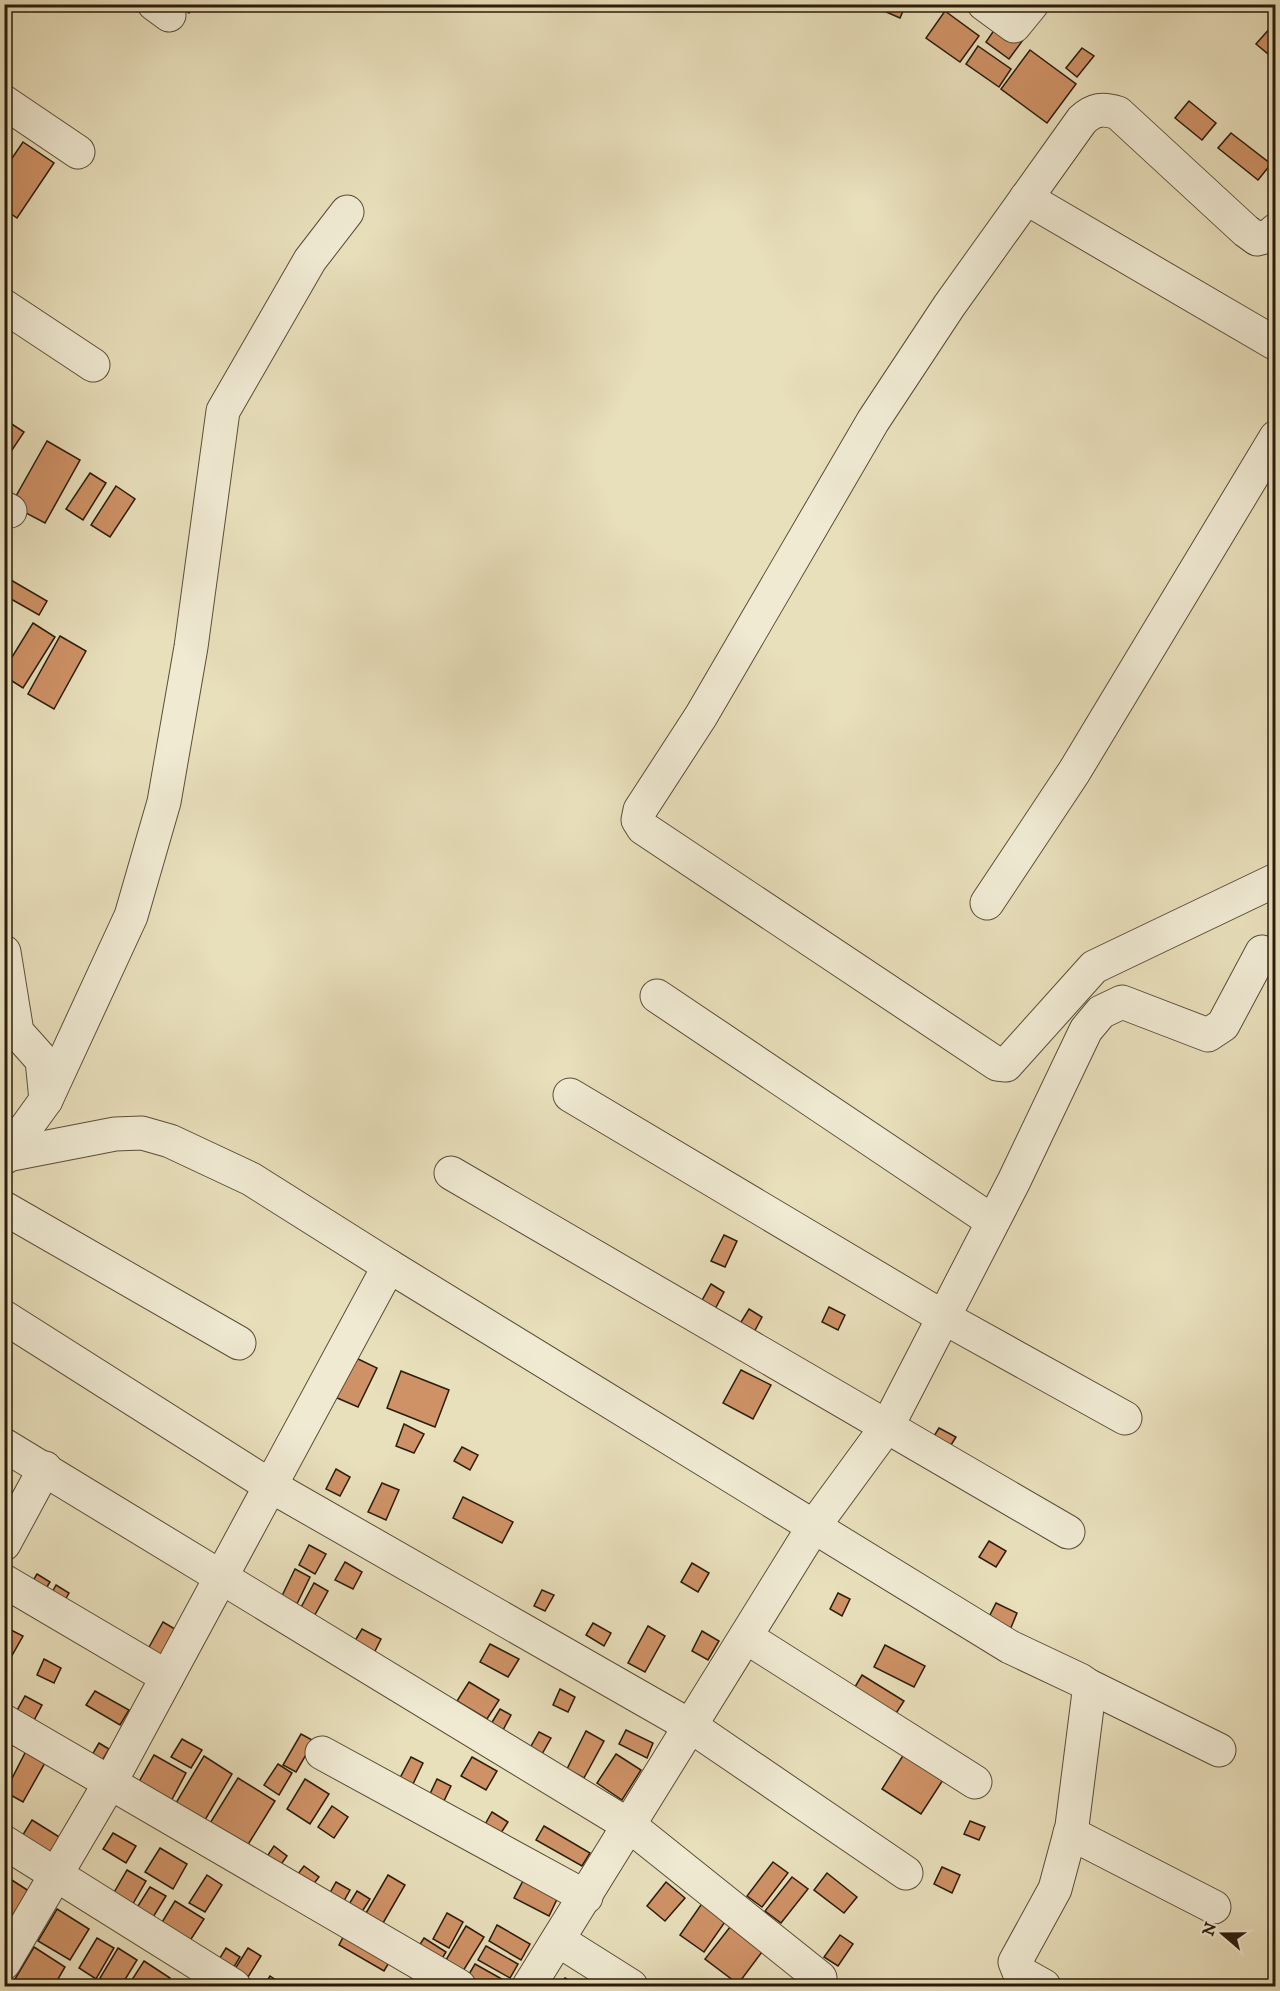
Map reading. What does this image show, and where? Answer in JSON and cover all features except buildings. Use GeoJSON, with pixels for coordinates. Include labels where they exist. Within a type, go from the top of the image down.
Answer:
{"type":"FeatureCollection","features":[{"type":"Feature","properties":{"kind":"street"},"geometry":{"type":"LineString","coordinates":[[984,4],[1014,26],[1032,4]]}},
{"type":"Feature","properties":{"kind":"street"},"geometry":{"type":"LineString","coordinates":[[4,102],[78,152]]}},
{"type":"Feature","properties":{"kind":"street"},"geometry":{"type":"LineString","coordinates":[[1275,230],[1269,236],[1257,239],[1118,113],[1106,109],[1092,111],[1082,120],[949,306],[873,421],[701,716],[640,810],[638,820],[643,828],[997,1064],[1006,1065],[1094,967],[1275,880]]}},
{"type":"Feature","properties":{"kind":"street"},"geometry":{"type":"LineString","coordinates":[[1026,198],[1275,344]]}},
{"type":"Feature","properties":{"kind":"street"},"geometry":{"type":"LineString","coordinates":[[6,1157],[46,1100],[131,916],[164,802],[191,646],[223,411],[310,260],[347,212]]}},
{"type":"Feature","properties":{"kind":"street"},"geometry":{"type":"LineString","coordinates":[[4,306],[93,365]]}},
{"type":"Feature","properties":{"kind":"street"},"geometry":{"type":"LineString","coordinates":[[987,903],[1074,772],[1275,437]]}},
{"type":"Feature","properties":{"kind":"street"},"geometry":{"type":"LineString","coordinates":[[4,952],[18,1032],[42,1059],[46,1100]]}},
{"type":"Feature","properties":{"kind":"street"},"geometry":{"type":"LineString","coordinates":[[529,1986],[692,1727],[814,1526],[888,1425],[1086,1030],[1101,1012],[1122,1002],[1208,1035],[1223,1025],[1262,952]]}},
{"type":"Feature","properties":{"kind":"street"},"geometry":{"type":"LineString","coordinates":[[657,996],[992,1221]]}},
{"type":"Feature","properties":{"kind":"street"},"geometry":{"type":"LineString","coordinates":[[570,1095],[943,1317],[1125,1418]]}},
{"type":"Feature","properties":{"kind":"street"},"geometry":{"type":"LineString","coordinates":[[6,1157],[115,1134],[142,1133],[251,1179],[1010,1647],[1219,1750]]}},
{"type":"Feature","properties":{"kind":"street"},"geometry":{"type":"LineString","coordinates":[[451,1173],[888,1425],[1068,1532]]}},
{"type":"Feature","properties":{"kind":"street"},"geometry":{"type":"LineString","coordinates":[[4,1208],[239,1344]]}},
{"type":"Feature","properties":{"kind":"street"},"geometry":{"type":"LineString","coordinates":[[4,1963],[111,1780],[389,1266]]}},
{"type":"Feature","properties":{"kind":"street"},"geometry":{"type":"LineString","coordinates":[[4,1317],[269,1485],[692,1727],[906,1873]]}},
{"type":"Feature","properties":{"kind":"street"},"geometry":{"type":"LineString","coordinates":[[4,1445],[223,1576],[630,1826],[820,1978]]}},
{"type":"Feature","properties":{"kind":"street"},"geometry":{"type":"LineString","coordinates":[[4,1544],[45,1468]]}},
{"type":"Feature","properties":{"kind":"street"},"geometry":{"type":"LineString","coordinates":[[4,1581],[167,1677]]}},
{"type":"Feature","properties":{"kind":"street"},"geometry":{"type":"LineString","coordinates":[[746,1637],[975,1782]]}},
{"type":"Feature","properties":{"kind":"street"},"geometry":{"type":"LineString","coordinates":[[1044,1986],[1019,1972],[1015,1962],[1055,1889],[1070,1833],[1089,1692],[1084,1683]]}},
{"type":"Feature","properties":{"kind":"street"},"geometry":{"type":"LineString","coordinates":[[4,1720],[111,1780],[459,1986]]}},
{"type":"Feature","properties":{"kind":"street"},"geometry":{"type":"LineString","coordinates":[[322,1753],[586,1897]]}},
{"type":"Feature","properties":{"kind":"street"},"geometry":{"type":"LineString","coordinates":[[1070,1833],[1214,1906]]}},
{"type":"Feature","properties":{"kind":"street"},"geometry":{"type":"LineString","coordinates":[[4,1842],[234,1986]]}},
{"type":"Feature","properties":{"kind":"street"},"geometry":{"type":"LineString","coordinates":[[558,1940],[631,1986]]}},
{"type":"Feature","properties":{"kind":"street"},"geometry":{"type":"LineString","coordinates":[[4,1982],[11,1986]]}}]}
